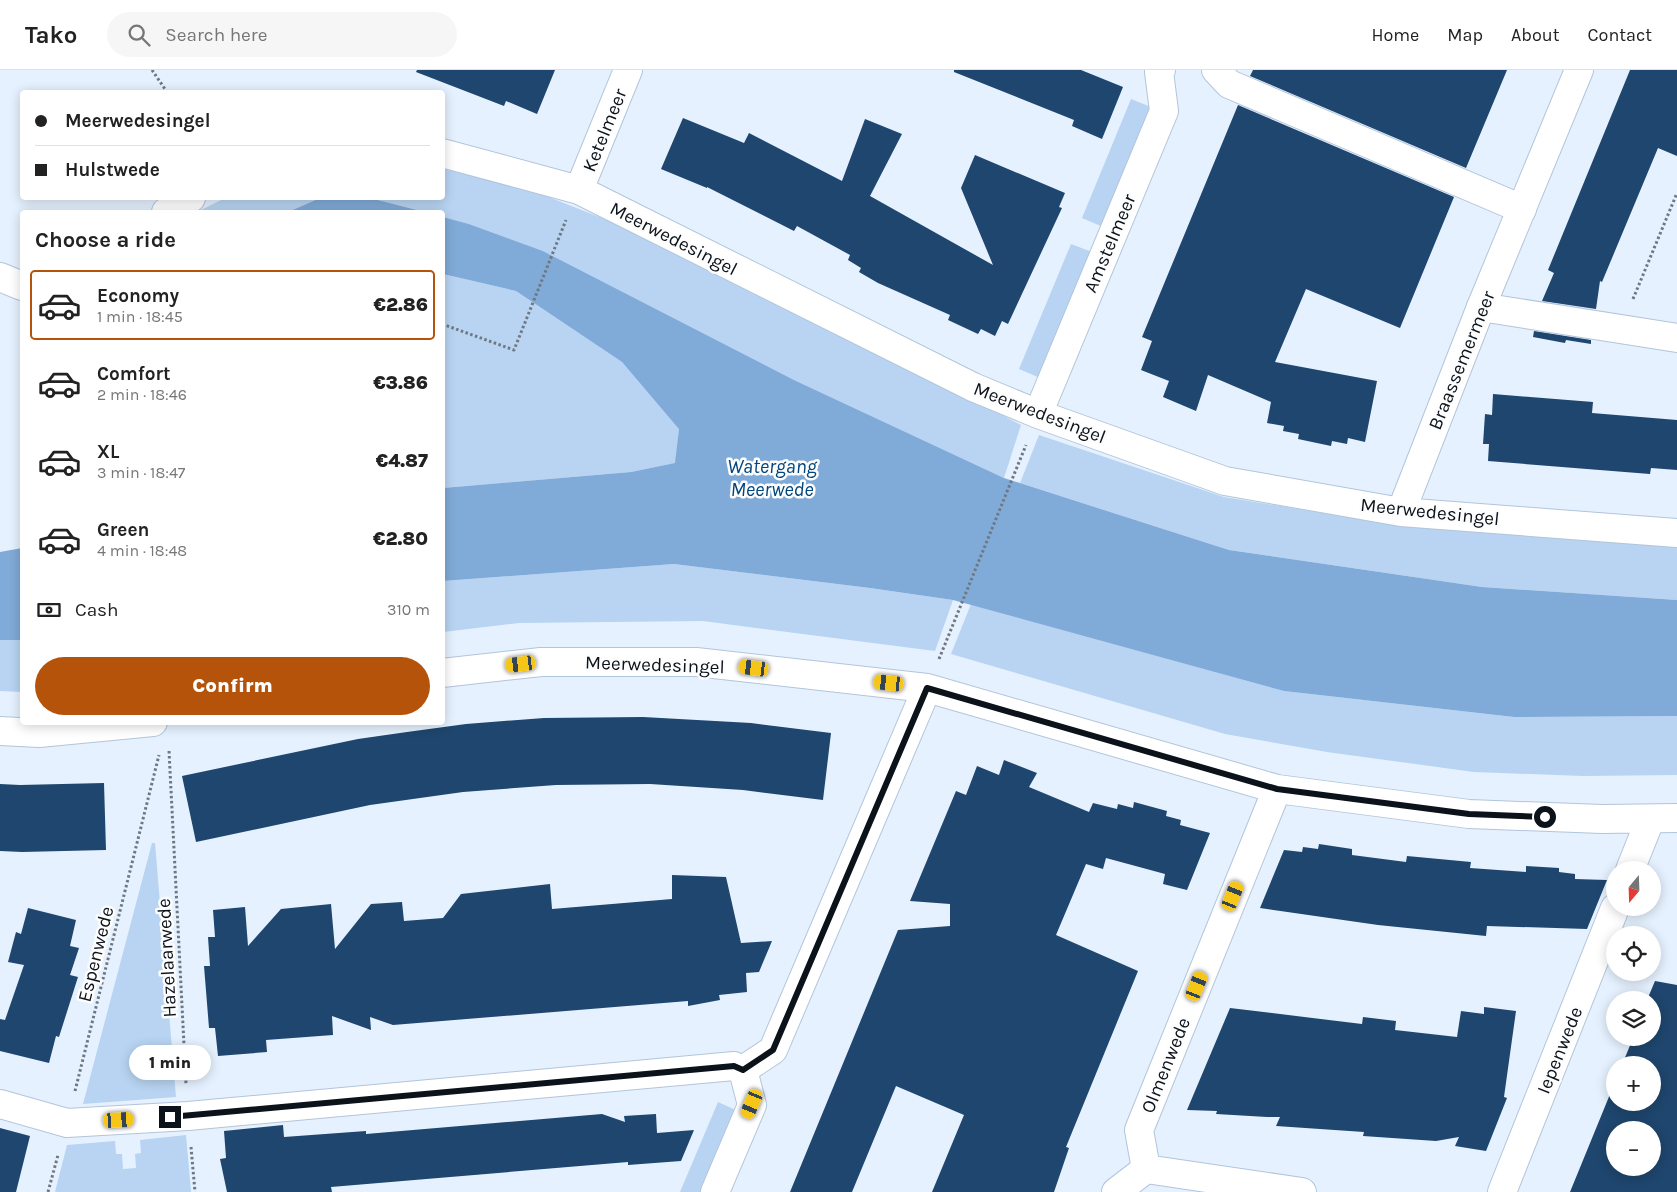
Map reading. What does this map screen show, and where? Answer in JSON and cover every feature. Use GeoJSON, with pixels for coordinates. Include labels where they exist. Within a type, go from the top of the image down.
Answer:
{"type":"FeatureCollection","features":[{"type":"Feature","properties":{"kind":"street","name":"Ketelmeer"},"geometry":{"type":"LineString","coordinates":[[579,190],[628,70]]}},
{"type":"Feature","properties":{"kind":"street"},"geometry":{"type":"LineString","coordinates":[[1216,70],[1229,84],[1522,209]]}},
{"type":"Feature","properties":{"kind":"street","name":"Braassemermeer"},"geometry":{"type":"LineString","coordinates":[[1402,512],[1481,307],[1579,70]]}},
{"type":"Feature","properties":{"kind":"street","name":"Amstelmeer"},"geometry":{"type":"LineString","coordinates":[[1038,414],[1164,110],[1159,71]]}},
{"type":"Feature","properties":{"kind":"street","name":"Meerwedesingel"},"geometry":{"type":"LineString","coordinates":[[445,154],[579,190],[973,387],[1038,414],[1225,481],[1402,512],[1677,533]]}},
{"type":"Feature","properties":{"kind":"street"},"geometry":{"type":"LineString","coordinates":[[170,210],[187,200]]}},
{"type":"Feature","properties":{"kind":"street"},"geometry":{"type":"LineString","coordinates":[[0,277],[20,285]]}},
{"type":"Feature","properties":{"kind":"street"},"geometry":{"type":"LineString","coordinates":[[1481,307],[1677,338]]}},
{"type":"Feature","properties":{"kind":"street","name":"Meerwedesingel"},"geometry":{"type":"LineString","coordinates":[[445,674],[540,662],[696,662],[927,688],[1277,789],[1469,814],[1650,820],[1677,818]]}},
{"type":"Feature","properties":{"kind":"street"},"geometry":{"type":"LineString","coordinates":[[743,1070],[773,1050],[927,688]]}},
{"type":"Feature","properties":{"kind":"street"},"geometry":{"type":"LineString","coordinates":[[0,731],[40,733],[161,732]]}},
{"type":"Feature","properties":{"kind":"street","name":"Olmenwede"},"geometry":{"type":"LineString","coordinates":[[1146,1169],[1138,1130],[1277,789]]}},
{"type":"Feature","properties":{"kind":"street"},"geometry":{"type":"LineString","coordinates":[[1634,861],[1650,820]]}},
{"type":"Feature","properties":{"kind":"street","name":"Iepenwede"},"geometry":{"type":"LineString","coordinates":[[1502,1192],[1612,916]]}},
{"type":"Feature","properties":{"kind":"street"},"geometry":{"type":"LineString","coordinates":[[0,1104],[67,1123],[188,1116],[734,1066],[743,1070]]}},
{"type":"Feature","properties":{"kind":"street"},"geometry":{"type":"LineString","coordinates":[[715,1192],[752,1104],[743,1070]]}},
{"type":"Feature","properties":{"kind":"street"},"geometry":{"type":"LineString","coordinates":[[1116,1192],[1146,1169],[1302,1192]]}},
{"type":"Feature","properties":{"kind":"path"},"geometry":{"type":"LineString","coordinates":[[152,70],[166,90]]}},
{"type":"Feature","properties":{"kind":"path"},"geometry":{"type":"LineString","coordinates":[[1621,329],[1677,193]]}},
{"type":"Feature","properties":{"kind":"path"},"geometry":{"type":"LineString","coordinates":[[445,325],[514,350],[555,244]]}},
{"type":"Feature","properties":{"kind":"path"},"geometry":{"type":"LineString","coordinates":[[927,688],[1015,473]]}},
{"type":"Feature","properties":{"kind":"path","name":"Hazelaarwede"},"geometry":{"type":"LineString","coordinates":[[161,732],[195,1192]]}},
{"type":"Feature","properties":{"kind":"path","name":"Espenwede"},"geometry":{"type":"LineString","coordinates":[[48,1192],[160,751]]}},
{"type":"Feature","properties":{"kind":"shaded area"},"geometry":{"type":"Polygon","coordinates":[[[1131,99],[1151,107],[1103,227],[1082,218],[1131,99]]]}},
{"type":"Feature","properties":{"kind":"shaded area"},"geometry":{"type":"Polygon","coordinates":[[[445,169],[531,190],[680,249],[856,338],[1021,425],[1004,478],[794,380],[543,251],[469,224],[445,218],[445,210],[417,210],[378,200],[445,200],[445,169]]]}},
{"type":"Feature","properties":{"kind":"shaded area"},"geometry":{"type":"Polygon","coordinates":[[[221,200],[315,200],[293,210],[201,210],[221,200]]]}},
{"type":"Feature","properties":{"kind":"shaded area"},"geometry":{"type":"Polygon","coordinates":[[[1071,244],[1092,252],[1040,378],[1019,369],[1071,244]]]}},
{"type":"Feature","properties":{"kind":"shaded area"},"geometry":{"type":"Polygon","coordinates":[[[445,274],[516,291],[622,362],[679,428],[676,463],[631,472],[445,488],[445,274]]]}},
{"type":"Feature","properties":{"kind":"shaded area"},"geometry":{"type":"Polygon","coordinates":[[[1039,435],[1224,497],[1387,523],[1677,546],[1677,600],[1482,587],[1229,550],[1020,483],[1039,435]]]}},
{"type":"Feature","properties":{"kind":"shaded area"},"geometry":{"type":"Polygon","coordinates":[[[674,564],[953,600],[935,651],[703,621],[519,623],[445,632],[445,581],[674,564]]]}},
{"type":"Feature","properties":{"kind":"shaded area"},"geometry":{"type":"Polygon","coordinates":[[[971,604],[1284,691],[1514,717],[1677,716],[1677,775],[1583,776],[1474,772],[1327,752],[1225,734],[951,654],[971,604]]]}},
{"type":"Feature","properties":{"kind":"shaded area"},"geometry":{"type":"Polygon","coordinates":[[[0,640],[20,640],[20,692],[0,691],[0,640]]]}},
{"type":"Feature","properties":{"kind":"shaded area"},"geometry":{"type":"Polygon","coordinates":[[[152,843],[155,843],[176,1097],[83,1104],[152,843]]]}},
{"type":"Feature","properties":{"kind":"shaded area"},"geometry":{"type":"Polygon","coordinates":[[[718,1102],[738,1111],[704,1192],[680,1192],[718,1102]]]}},
{"type":"Feature","properties":{"kind":"shaded area"},"geometry":{"type":"Polygon","coordinates":[[[186,1135],[191,1192],[55,1192],[67,1145],[115,1141],[116,1154],[122,1154],[123,1169],[136,1168],[135,1154],[141,1153],[140,1140],[186,1135]]]}},
{"type":"Feature","properties":{"kind":"water"},"geometry":{"type":"Polygon","coordinates":[[[315,200],[378,200],[417,210],[293,210],[315,200]]]}},
{"type":"Feature","properties":{"kind":"water","name":"Watergang Meerwede"},"geometry":{"type":"Polygon","coordinates":[[[445,218],[469,224],[543,251],[794,380],[1004,478],[1229,550],[1482,587],[1677,600],[1677,716],[1514,717],[1284,691],[953,600],[674,564],[445,581],[445,488],[631,472],[675,463],[679,429],[622,362],[516,291],[445,274],[445,218]]]}},
{"type":"Feature","properties":{"kind":"water"},"geometry":{"type":"Polygon","coordinates":[[[20,548],[20,640],[0,640],[0,552],[20,548]]]}},
{"type":"Feature","properties":{"kind":"building"},"geometry":{"type":"Polygon","coordinates":[[[417,70],[555,70],[537,114],[506,101],[504,106],[416,72],[417,70]]]}},
{"type":"Feature","properties":{"kind":"building"},"geometry":{"type":"Polygon","coordinates":[[[954,70],[1081,70],[1123,87],[1102,139],[1072,126],[1074,120],[954,72],[954,70]]]}},
{"type":"Feature","properties":{"kind":"building"},"geometry":{"type":"Polygon","coordinates":[[[1253,70],[1507,70],[1466,168],[1250,76],[1253,70]]]}},
{"type":"Feature","properties":{"kind":"building"},"geometry":{"type":"Polygon","coordinates":[[[1630,70],[1677,70],[1677,156],[1658,148],[1602,282],[1600,281],[1596,309],[1542,301],[1554,273],[1548,270],[1630,70]]]}},
{"type":"Feature","properties":{"kind":"building"},"geometry":{"type":"Polygon","coordinates":[[[1238,105],[1454,197],[1400,328],[1306,289],[1275,362],[1377,381],[1365,442],[1348,438],[1347,444],[1332,441],[1331,446],[1298,439],[1299,434],[1283,431],[1284,426],[1267,423],[1271,402],[1208,375],[1196,411],[1163,397],[1169,381],[1141,370],[1152,341],[1142,337],[1238,105]]]}},
{"type":"Feature","properties":{"kind":"building"},"geometry":{"type":"Polygon","coordinates":[[[683,118],[744,143],[749,133],[842,181],[865,119],[902,134],[870,196],[993,265],[961,188],[975,155],[1065,193],[1059,207],[1062,208],[1008,324],[1002,321],[995,336],[981,329],[978,334],[948,320],[950,315],[878,283],[859,272],[861,268],[848,260],[850,255],[797,226],[794,231],[707,187],[661,169],[683,118]]]}},
{"type":"Feature","properties":{"kind":"building"},"geometry":{"type":"Polygon","coordinates":[[[1534,331],[1591,340],[1591,344],[1566,340],[1565,343],[1533,337],[1534,331]]]}},
{"type":"Feature","properties":{"kind":"building"},"geometry":{"type":"Polygon","coordinates":[[[1493,394],[1593,402],[1592,413],[1677,420],[1677,470],[1651,468],[1650,474],[1488,461],[1489,444],[1483,444],[1485,414],[1492,415],[1493,394]]]}},
{"type":"Feature","properties":{"kind":"building"},"geometry":{"type":"Polygon","coordinates":[[[643,717],[751,723],[831,733],[823,800],[743,790],[650,784],[556,785],[463,792],[370,805],[196,842],[182,776],[358,739],[466,724],[544,718],[643,717]]]}},
{"type":"Feature","properties":{"kind":"building"},"geometry":{"type":"Polygon","coordinates":[[[1004,760],[1037,773],[1029,787],[1089,812],[1093,803],[1117,809],[1118,804],[1133,808],[1134,802],[1167,811],[1166,816],[1181,820],[1180,825],[1210,833],[1187,890],[1163,884],[1165,874],[1106,858],[1103,869],[1086,864],[1056,935],[1138,971],[1066,1147],[1069,1148],[1054,1192],[932,1192],[964,1115],[896,1086],[852,1192],[790,1192],[898,930],[950,926],[950,904],[910,901],[956,791],[966,795],[977,766],[999,775],[1004,760]]]}},
{"type":"Feature","properties":{"kind":"building"},"geometry":{"type":"Polygon","coordinates":[[[104,783],[106,850],[0,851],[0,784],[104,783]]]}},
{"type":"Feature","properties":{"kind":"building"},"geometry":{"type":"Polygon","coordinates":[[[1319,844],[1352,849],[1352,855],[1406,862],[1407,856],[1471,862],[1470,868],[1526,872],[1526,866],[1559,868],[1559,872],[1575,874],[1575,879],[1606,880],[1606,882],[1587,929],[1487,926],[1486,936],[1378,925],[1260,908],[1284,850],[1302,852],[1303,847],[1318,849],[1319,844]]]}},
{"type":"Feature","properties":{"kind":"building"},"geometry":{"type":"Polygon","coordinates":[[[672,875],[726,877],[741,943],[772,941],[759,972],[746,973],[747,992],[719,995],[720,1000],[688,1006],[688,1001],[393,1025],[370,1017],[371,1030],[332,1016],[333,1035],[266,1040],[267,1052],[218,1056],[215,1028],[209,1028],[204,966],[210,966],[208,937],[215,937],[213,910],[245,907],[248,946],[281,909],[331,904],[335,949],[371,904],[402,902],[404,921],[443,918],[461,894],[550,884],[552,909],[672,899],[672,875]]]}},
{"type":"Feature","properties":{"kind":"building"},"geometry":{"type":"Polygon","coordinates":[[[28,908],[76,920],[70,946],[79,948],[70,975],[78,977],[59,1037],[56,1036],[49,1063],[0,1051],[0,1019],[5,1020],[24,965],[8,962],[16,932],[21,934],[28,908]]]}},
{"type":"Feature","properties":{"kind":"building"},"geometry":{"type":"Polygon","coordinates":[[[1655,981],[1677,985],[1677,1192],[1570,1192],[1606,1104],[1606,1111],[1661,1111],[1661,1056],[1626,1056],[1630,1046],[1661,1046],[1661,991],[1651,991],[1655,981]]]}},
{"type":"Feature","properties":{"kind":"building"},"geometry":{"type":"Polygon","coordinates":[[[1484,1007],[1516,1011],[1504,1097],[1507,1098],[1486,1151],[1455,1146],[1459,1137],[1436,1141],[1363,1136],[1364,1132],[1276,1126],[1280,1117],[1216,1114],[1217,1111],[1187,1110],[1230,1008],[1362,1024],[1363,1017],[1396,1021],[1395,1030],[1457,1037],[1461,1011],[1484,1014],[1484,1007]]]}},
{"type":"Feature","properties":{"kind":"building"},"geometry":{"type":"Polygon","coordinates":[[[602,1114],[625,1122],[624,1116],[656,1114],[657,1133],[694,1130],[681,1161],[628,1165],[628,1162],[331,1187],[332,1192],[227,1192],[220,1159],[226,1158],[224,1131],[283,1125],[284,1137],[366,1131],[366,1134],[602,1114]]]}},
{"type":"Feature","properties":{"kind":"building"},"geometry":{"type":"Polygon","coordinates":[[[0,1128],[30,1136],[16,1192],[0,1192],[0,1128]]]}},
{"type":"Feature","properties":{"kind":"route"},"geometry":{"type":"LineString","coordinates":[[170,1117],[734,1066],[743,1070],[773,1050],[927,688],[1277,789],[1469,814],[1545,817]]}}]}
